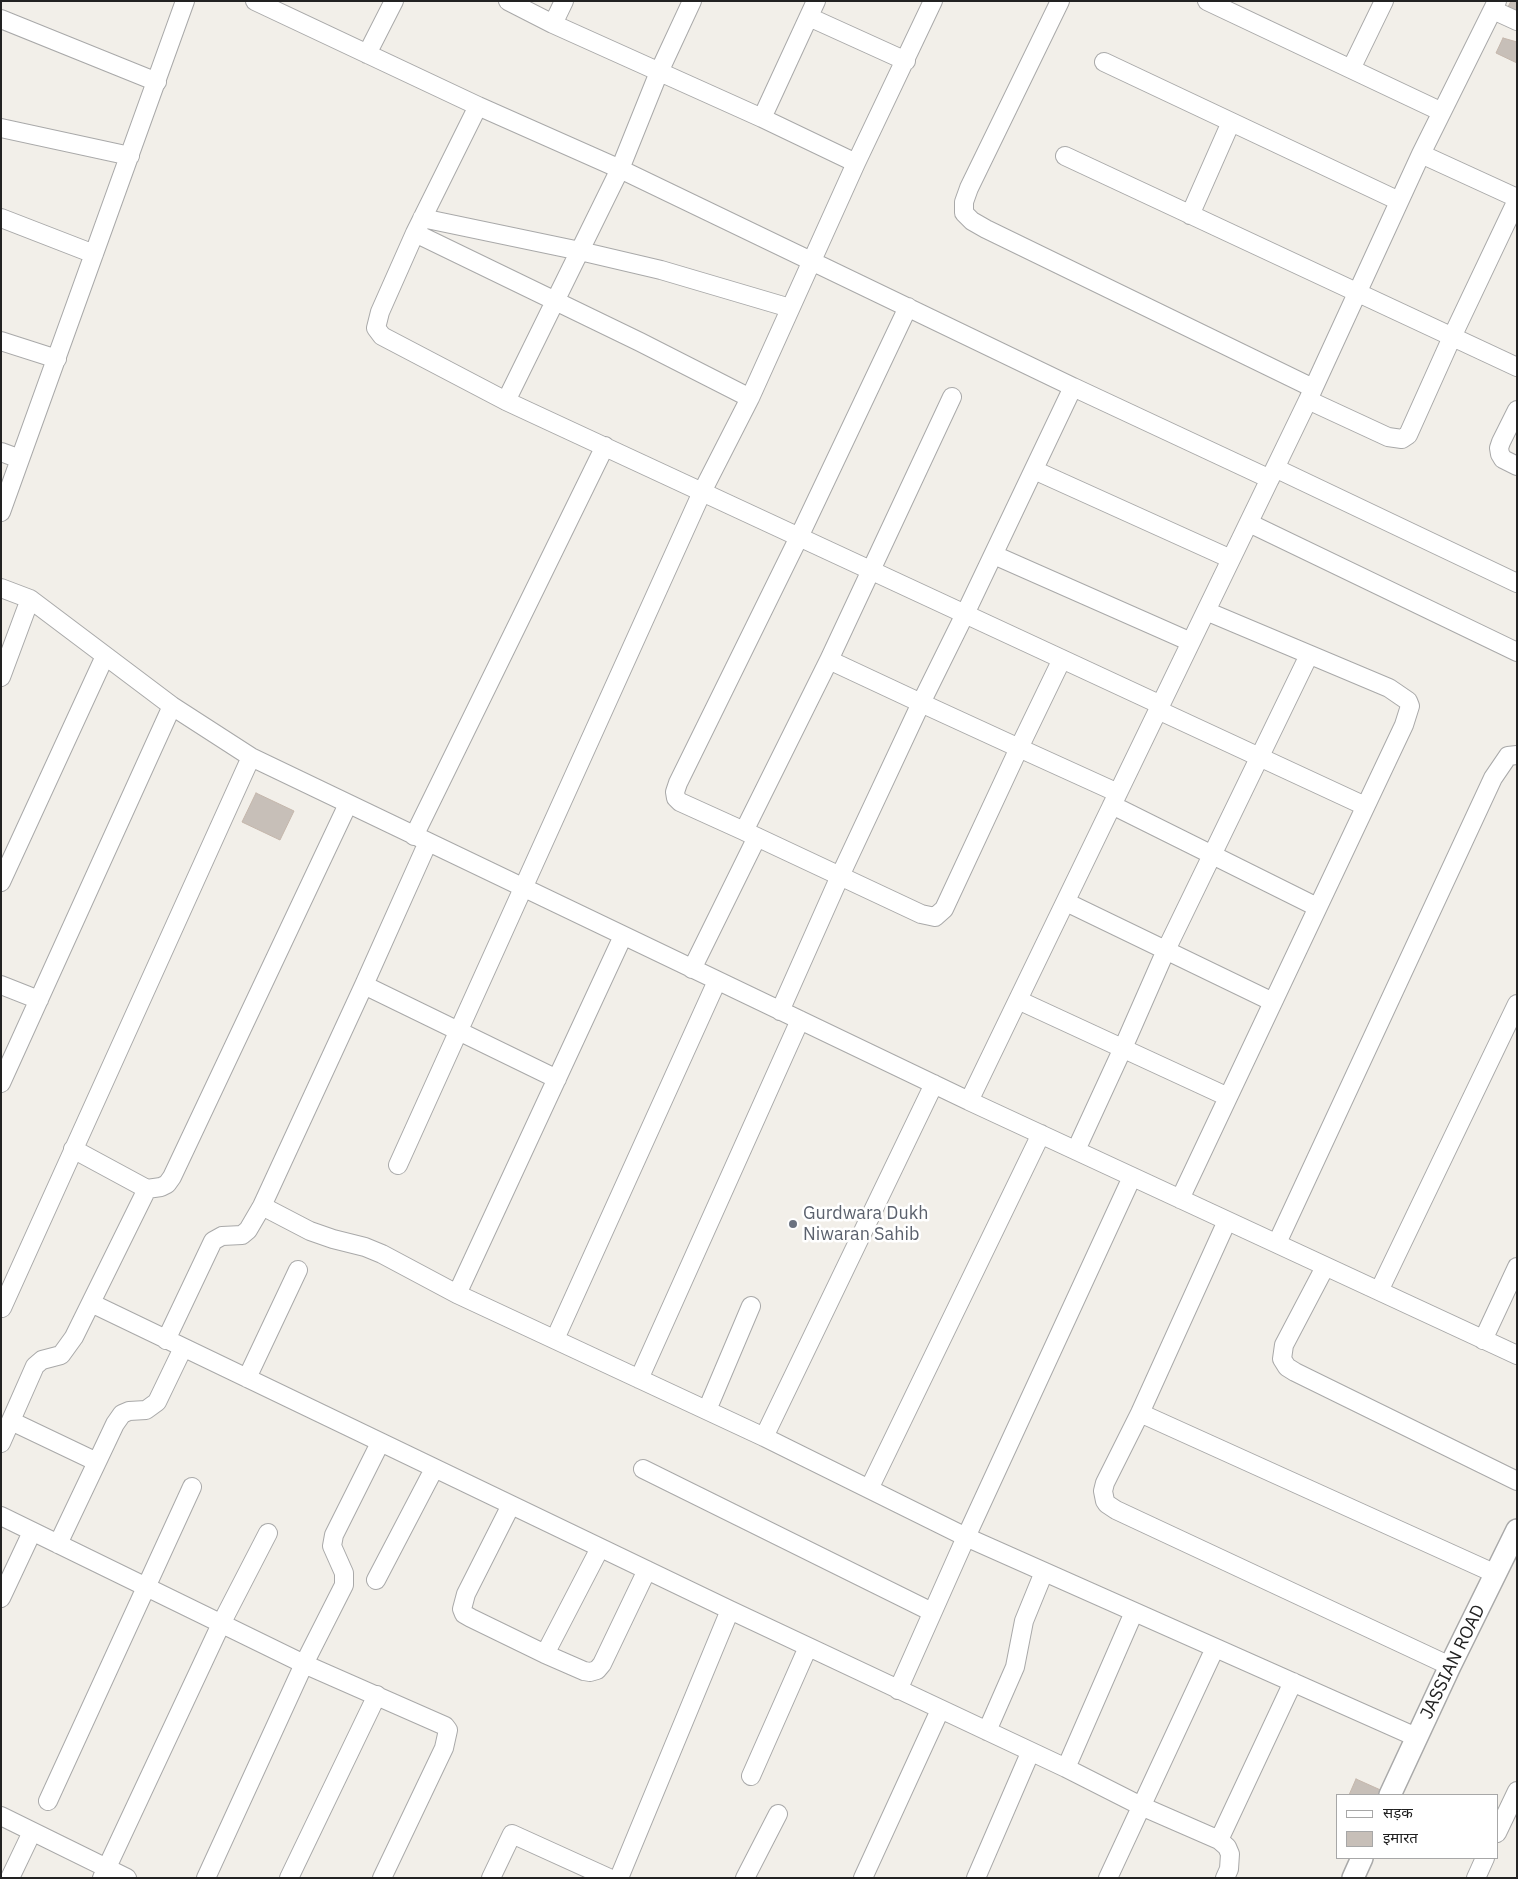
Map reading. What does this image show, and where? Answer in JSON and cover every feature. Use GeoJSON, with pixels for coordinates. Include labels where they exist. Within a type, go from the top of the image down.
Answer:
{"type":"FeatureCollection","features":[{"type":"Feature","properties":{"kind":"street"},"geometry":{"type":"LineString","coordinates":[[1,512],[185,1]]}},
{"type":"Feature","properties":{"kind":"street"},"geometry":{"type":"LineString","coordinates":[[255,1],[478,106],[620,169],[1073,387],[1517,583]]}},
{"type":"Feature","properties":{"kind":"street"},"geometry":{"type":"LineString","coordinates":[[367,54],[394,1]]}},
{"type":"Feature","properties":{"kind":"street"},"geometry":{"type":"LineString","coordinates":[[508,1],[553,24],[856,162]]}},
{"type":"Feature","properties":{"kind":"street"},"geometry":{"type":"LineString","coordinates":[[553,24],[564,1]]}},
{"type":"Feature","properties":{"kind":"street"},"geometry":{"type":"LineString","coordinates":[[506,401],[620,169],[659,72],[692,1]]}},
{"type":"Feature","properties":{"kind":"street"},"geometry":{"type":"LineString","coordinates":[[398,1165],[702,492],[750,398],[856,162],[906,61],[933,1]]}},
{"type":"Feature","properties":{"kind":"street"},"geometry":{"type":"LineString","coordinates":[[1060,1],[970,188],[964,202],[964,213],[972,221],[986,229],[1310,394],[1388,437],[1402,439],[1408,435],[1517,199],[1420,154]]}},
{"type":"Feature","properties":{"kind":"street"},"geometry":{"type":"LineString","coordinates":[[1207,1],[1442,112]]}},
{"type":"Feature","properties":{"kind":"street"},"geometry":{"type":"LineString","coordinates":[[1352,70],[1384,1]]}},
{"type":"Feature","properties":{"kind":"street"},"geometry":{"type":"LineString","coordinates":[[969,1101],[1249,523],[1420,154],[1495,5],[1517,21]]}},
{"type":"Feature","properties":{"kind":"street"},"geometry":{"type":"LineString","coordinates":[[762,118],[813,9],[906,61]]}},
{"type":"Feature","properties":{"kind":"street"},"geometry":{"type":"LineString","coordinates":[[1,19],[157,82]]}},
{"type":"Feature","properties":{"kind":"street"},"geometry":{"type":"LineString","coordinates":[[1104,62],[1399,201]]}},
{"type":"Feature","properties":{"kind":"street"},"geometry":{"type":"LineString","coordinates":[[478,106],[419,225],[380,312],[376,328],[382,336],[390,342],[506,401],[1062,659],[1159,708],[1365,806]]}},
{"type":"Feature","properties":{"kind":"street"},"geometry":{"type":"LineString","coordinates":[[1190,214],[1231,122]]}},
{"type":"Feature","properties":{"kind":"street"},"geometry":{"type":"LineString","coordinates":[[1,128],[130,156]]}},
{"type":"Feature","properties":{"kind":"street"},"geometry":{"type":"LineString","coordinates":[[1065,156],[1517,367]]}},
{"type":"Feature","properties":{"kind":"street"},"geometry":{"type":"LineString","coordinates":[[1,218],[94,254]]}},
{"type":"Feature","properties":{"kind":"street"},"geometry":{"type":"LineString","coordinates":[[419,225],[580,250],[661,270],[790,308]]}},
{"type":"Feature","properties":{"kind":"street"},"geometry":{"type":"LineString","coordinates":[[419,225],[556,301],[750,398]]}},
{"type":"Feature","properties":{"kind":"street"},"geometry":{"type":"LineString","coordinates":[[908,307],[799,537],[682,775],[676,792],[676,798],[680,802],[921,914],[935,916],[944,909],[1062,659]]}},
{"type":"Feature","properties":{"kind":"street"},"geometry":{"type":"LineString","coordinates":[[1,341],[57,359]]}},
{"type":"Feature","properties":{"kind":"street"},"geometry":{"type":"LineString","coordinates":[[780,1011],[840,876],[921,703],[994,555],[1073,387]]}},
{"type":"Feature","properties":{"kind":"street"},"geometry":{"type":"LineString","coordinates":[[692,969],[750,834],[829,660],[952,397]]}},
{"type":"Feature","properties":{"kind":"street"},"geometry":{"type":"LineString","coordinates":[[1517,410],[1499,448],[1503,459],[1517,466]]}},
{"type":"Feature","properties":{"kind":"street"},"geometry":{"type":"LineString","coordinates":[[166,1340],[213,1241],[222,1236],[242,1235],[248,1230],[262,1206],[364,985],[421,839],[605,446]]}},
{"type":"Feature","properties":{"kind":"street"},"geometry":{"type":"LineString","coordinates":[[1,452],[20,459]]}},
{"type":"Feature","properties":{"kind":"street"},"geometry":{"type":"LineString","coordinates":[[1034,470],[1231,559]]}},
{"type":"Feature","properties":{"kind":"street"},"geometry":{"type":"LineString","coordinates":[[1249,523],[1517,652]]}},
{"type":"Feature","properties":{"kind":"street"},"geometry":{"type":"LineString","coordinates":[[994,555],[1191,642]]}},
{"type":"Feature","properties":{"kind":"street"},"geometry":{"type":"LineString","coordinates":[[1,588],[30,599],[172,706],[251,757],[969,1101],[1517,1355]]}},
{"type":"Feature","properties":{"kind":"street"},"geometry":{"type":"LineString","coordinates":[[1,677],[30,599]]}},
{"type":"Feature","properties":{"kind":"street"},"geometry":{"type":"LineString","coordinates":[[1180,1199],[1408,717],[1410,706],[1408,701],[1389,688],[1206,611]]}},
{"type":"Feature","properties":{"kind":"street"},"geometry":{"type":"LineString","coordinates":[[1076,1150],[1166,950],[1309,655]]}},
{"type":"Feature","properties":{"kind":"street"},"geometry":{"type":"LineString","coordinates":[[1,882],[105,656]]}},
{"type":"Feature","properties":{"kind":"street"},"geometry":{"type":"LineString","coordinates":[[829,660],[1020,748],[1115,799],[1212,855],[1317,907]]}},
{"type":"Feature","properties":{"kind":"street"},"geometry":{"type":"LineString","coordinates":[[1,1083],[172,706]]}},
{"type":"Feature","properties":{"kind":"street"},"geometry":{"type":"LineString","coordinates":[[1277,1243],[1493,778],[1508,756],[1517,755]]}},
{"type":"Feature","properties":{"kind":"street"},"geometry":{"type":"LineString","coordinates":[[2,1308],[251,757]]}},
{"type":"Feature","properties":{"kind":"street"},"geometry":{"type":"LineString","coordinates":[[73,1149],[147,1189],[161,1188],[172,1177],[348,804]]}},
{"type":"Feature","properties":{"kind":"street"},"geometry":{"type":"LineString","coordinates":[[1066,902],[1273,1002]]}},
{"type":"Feature","properties":{"kind":"street"},"geometry":{"type":"LineString","coordinates":[[457,1294],[623,936]]}},
{"type":"Feature","properties":{"kind":"street"},"geometry":{"type":"LineString","coordinates":[[555,1340],[717,981]]}},
{"type":"Feature","properties":{"kind":"street"},"geometry":{"type":"LineString","coordinates":[[1,985],[39,1000]]}},
{"type":"Feature","properties":{"kind":"street"},"geometry":{"type":"LineString","coordinates":[[364,985],[557,1079]]}},
{"type":"Feature","properties":{"kind":"street"},"geometry":{"type":"LineString","coordinates":[[1018,1000],[1228,1097]]}},
{"type":"Feature","properties":{"kind":"street"},"geometry":{"type":"LineString","coordinates":[[1379,1291],[1517,1004]]}},
{"type":"Feature","properties":{"kind":"street"},"geometry":{"type":"LineString","coordinates":[[639,1378],[800,1020]]}},
{"type":"Feature","properties":{"kind":"street"},"geometry":{"type":"LineString","coordinates":[[764,1437],[934,1084]]}},
{"type":"Feature","properties":{"kind":"street"},"geometry":{"type":"LineString","coordinates":[[869,1489],[1041,1134]]}},
{"type":"Feature","properties":{"kind":"street"},"geometry":{"type":"LineString","coordinates":[[898,1690],[1132,1177]]}},
{"type":"Feature","properties":{"kind":"street"},"geometry":{"type":"LineString","coordinates":[[1,1443],[35,1366],[42,1360],[58,1356],[64,1352],[74,1337],[147,1189]]}},
{"type":"Feature","properties":{"kind":"street"},"geometry":{"type":"LineString","coordinates":[[262,1206],[310,1231],[359,1245],[382,1254],[457,1294],[764,1437],[966,1538],[1416,1737]]}},
{"type":"Feature","properties":{"kind":"street"},"geometry":{"type":"LineString","coordinates":[[1227,1221],[1140,1413],[1105,1483],[1103,1496],[1107,1504],[1116,1510],[1450,1666]]}},
{"type":"Feature","properties":{"kind":"street"},"geometry":{"type":"LineString","coordinates":[[1325,1267],[1284,1344],[1282,1359],[1288,1367],[1294,1372],[1517,1481]]}},
{"type":"Feature","properties":{"kind":"street"},"geometry":{"type":"LineString","coordinates":[[1483,1340],[1517,1267]]}},
{"type":"Feature","properties":{"kind":"street"},"geometry":{"type":"LineString","coordinates":[[247,1378],[298,1270]]}},
{"type":"Feature","properties":{"kind":"street"},"geometry":{"type":"LineString","coordinates":[[91,1303],[600,1548],[1030,1753],[1066,1768],[1141,1806],[1219,1840],[1227,1847],[1230,1854],[1229,1869],[1225,1878]]}},
{"type":"Feature","properties":{"kind":"street"},"geometry":{"type":"LineString","coordinates":[[707,1410],[751,1306]]}},
{"type":"Feature","properties":{"kind":"street"},"geometry":{"type":"LineString","coordinates":[[58,1544],[115,1424],[122,1414],[129,1411],[146,1410],[157,1402],[183,1348]]}},
{"type":"Feature","properties":{"kind":"street"},"geometry":{"type":"LineString","coordinates":[[1140,1413],[1496,1574]]}},
{"type":"Feature","properties":{"kind":"street"},"geometry":{"type":"LineString","coordinates":[[11,1421],[97,1462]]}},
{"type":"Feature","properties":{"kind":"street"},"geometry":{"type":"LineString","coordinates":[[206,1878],[304,1664],[344,1586],[344,1573],[332,1546],[334,1535],[380,1443]]}},
{"type":"Feature","properties":{"kind":"street"},"geometry":{"type":"LineString","coordinates":[[376,1580],[434,1468]]}},
{"type":"Feature","properties":{"kind":"street"},"geometry":{"type":"LineString","coordinates":[[642,1469],[932,1612]]}},
{"type":"Feature","properties":{"kind":"street"},"geometry":{"type":"LineString","coordinates":[[48,1801],[192,1487]]}},
{"type":"Feature","properties":{"kind":"street"},"geometry":{"type":"LineString","coordinates":[[511,1505],[466,1594],[462,1609],[464,1614],[471,1618],[545,1654],[584,1671],[597,1670],[602,1664],[647,1570]]}},
{"type":"Feature","properties":{"kind":"street"},"geometry":{"type":"LineString","coordinates":[[1,1516],[304,1664],[445,1726],[448,1730],[444,1748],[382,1878]]}},
{"type":"Feature","properties":{"kind":"street","name":"JASSIAN ROAD"},"geometry":{"type":"LineString","coordinates":[[1390,1794],[1450,1666],[1517,1530]]}},
{"type":"Feature","properties":{"kind":"street"},"geometry":{"type":"LineString","coordinates":[[1,1598],[32,1532]]}},
{"type":"Feature","properties":{"kind":"street"},"geometry":{"type":"LineString","coordinates":[[105,1873],[221,1624],[268,1532]]}},
{"type":"Feature","properties":{"kind":"street"},"geometry":{"type":"LineString","coordinates":[[545,1654],[600,1548]]}},
{"type":"Feature","properties":{"kind":"street"},"geometry":{"type":"LineString","coordinates":[[987,1731],[1013,1673],[1020,1648],[1024,1621],[1044,1572]]}},
{"type":"Feature","properties":{"kind":"street"},"geometry":{"type":"LineString","coordinates":[[619,1878],[730,1610]]}},
{"type":"Feature","properties":{"kind":"street"},"geometry":{"type":"LineString","coordinates":[[1066,1768],[1134,1612]]}},
{"type":"Feature","properties":{"kind":"street"},"geometry":{"type":"LineString","coordinates":[[750,1776],[808,1647]]}},
{"type":"Feature","properties":{"kind":"street"},"geometry":{"type":"LineString","coordinates":[[1108,1878],[1215,1648]]}},
{"type":"Feature","properties":{"kind":"street"},"geometry":{"type":"LineString","coordinates":[[1219,1840],[1293,1682]]}},
{"type":"Feature","properties":{"kind":"street"},"geometry":{"type":"LineString","coordinates":[[290,1878],[377,1695]]}},
{"type":"Feature","properties":{"kind":"street"},"geometry":{"type":"LineString","coordinates":[[864,1878],[940,1710]]}},
{"type":"Feature","properties":{"kind":"street"},"geometry":{"type":"LineString","coordinates":[[976,1878],[1030,1753]]}},
{"type":"Feature","properties":{"kind":"street"},"geometry":{"type":"LineString","coordinates":[[1498,1831],[1517,1791]]}},
{"type":"Feature","properties":{"kind":"street"},"geometry":{"type":"LineString","coordinates":[[745,1878],[778,1814]]}},
{"type":"Feature","properties":{"kind":"street"},"geometry":{"type":"LineString","coordinates":[[1,1816],[105,1873],[127,1878]]}},
{"type":"Feature","properties":{"kind":"street"},"geometry":{"type":"LineString","coordinates":[[10,1878],[32,1832]]}},
{"type":"Feature","properties":{"kind":"street"},"geometry":{"type":"LineString","coordinates":[[491,1878],[512,1834],[609,1878]]}},
{"type":"Feature","properties":{"kind":"street"},"geometry":{"type":"LineString","coordinates":[[1353,1878],[1362,1859]]}},
{"type":"Feature","properties":{"kind":"street"},"geometry":{"type":"LineString","coordinates":[[1476,1878],[1485,1859]]}},
{"type":"Feature","properties":{"kind":"building"},"geometry":{"type":"Polygon","coordinates":[[[1511,1],[1517,1],[1517,12],[1508,7],[1511,1]]]}},
{"type":"Feature","properties":{"kind":"building"},"geometry":{"type":"Polygon","coordinates":[[[1503,38],[1517,42],[1517,63],[1496,53],[1503,38]]]}},
{"type":"Feature","properties":{"kind":"building"},"geometry":{"type":"Polygon","coordinates":[[[256,793],[294,811],[280,840],[242,822],[256,793]]]}},
{"type":"Feature","properties":{"kind":"building"},"geometry":{"type":"Polygon","coordinates":[[[1356,1779],[1385,1792],[1384,1794],[1349,1794],[1356,1779]]]}},
{"type":"Feature","properties":{"kind":"place","name":"Gurdwara Dukh Niwaran Sahib"},"geometry":{"type":"Point","coordinates":[793,1224]}}]}
